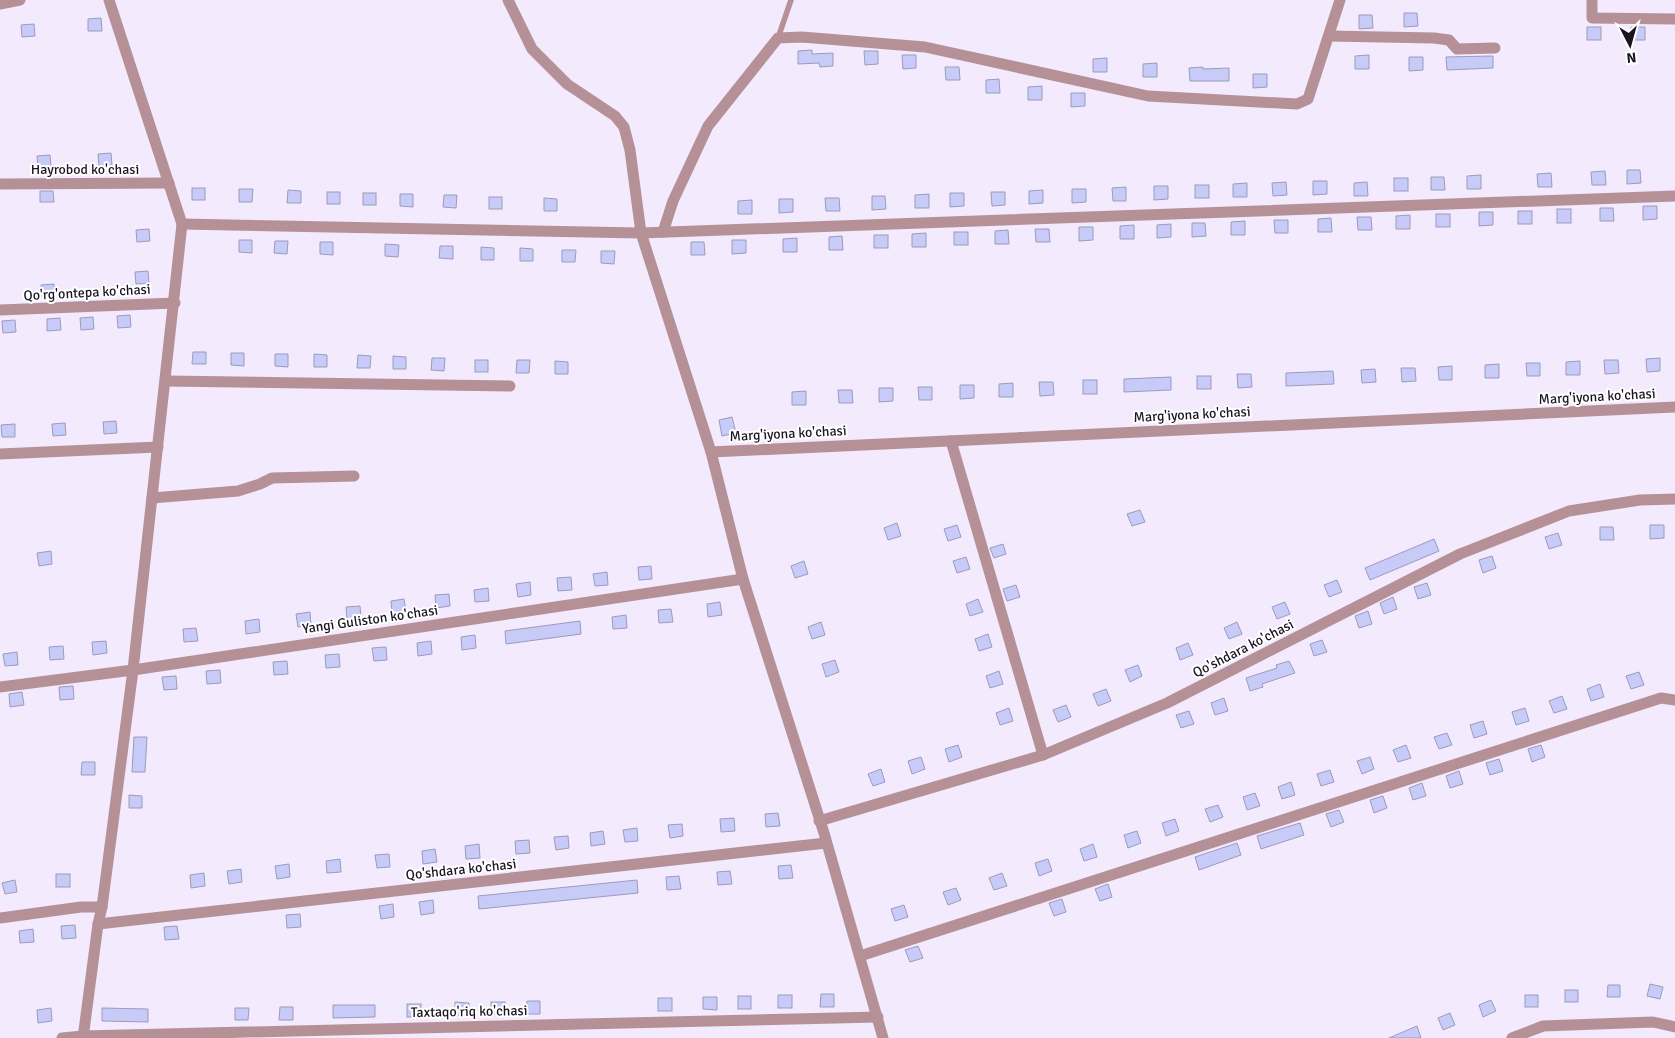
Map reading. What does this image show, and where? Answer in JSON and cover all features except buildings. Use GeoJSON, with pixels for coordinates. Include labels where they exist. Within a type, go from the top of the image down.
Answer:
{"type":"FeatureCollection","features":[{"type":"Feature","properties":{"kind":"street"},"geometry":{"type":"LineString","coordinates":[[0,4],[20,0]]}},
{"type":"Feature","properties":{"kind":"street"},"geometry":{"type":"LineString","coordinates":[[83,1037],[133,670],[175,303],[182,224],[109,0]]}},
{"type":"Feature","properties":{"kind":"street"},"geometry":{"type":"LineString","coordinates":[[508,0],[532,49],[567,84],[615,116],[624,127],[630,150],[641,233],[711,452],[743,579],[826,842],[884,1038]]}},
{"type":"Feature","properties":{"kind":"street"},"geometry":{"type":"LineString","coordinates":[[663,232],[673,201],[708,126],[778,38],[802,37],[926,48],[1148,96],[1297,104],[1308,99],[1340,0]]}},
{"type":"Feature","properties":{"kind":"street"},"geometry":{"type":"LineString","coordinates":[[1592,0],[1592,18],[1675,19]]}},
{"type":"Feature","properties":{"kind":"street"},"geometry":{"type":"LineString","coordinates":[[1329,36],[1434,38],[1449,40],[1457,49],[1495,48]]}},
{"type":"Feature","properties":{"kind":"street","name":"Hayrobod ko'chasi"},"geometry":{"type":"LineString","coordinates":[[0,184],[170,183]]}},
{"type":"Feature","properties":{"kind":"street"},"geometry":{"type":"LineString","coordinates":[[182,224],[641,233],[1675,196]]}},
{"type":"Feature","properties":{"kind":"street","name":"Qo'rg'ontepa ko'chasi"},"geometry":{"type":"LineString","coordinates":[[0,310],[175,303]]}},
{"type":"Feature","properties":{"kind":"street"},"geometry":{"type":"LineString","coordinates":[[166,380],[510,386]]}},
{"type":"Feature","properties":{"kind":"street","name":"Marg'iyona ko'chasi"},"geometry":{"type":"LineString","coordinates":[[711,452],[1675,407]]}},
{"type":"Feature","properties":{"kind":"street"},"geometry":{"type":"LineString","coordinates":[[951,441],[1043,755]]}},
{"type":"Feature","properties":{"kind":"street"},"geometry":{"type":"LineString","coordinates":[[0,454],[158,447]]}},
{"type":"Feature","properties":{"kind":"street"},"geometry":{"type":"LineString","coordinates":[[152,498],[238,491],[272,478],[354,476]]}},
{"type":"Feature","properties":{"kind":"street","name":"Qo'shdara ko'chasi"},"geometry":{"type":"LineString","coordinates":[[819,821],[1043,755],[1167,703],[1460,554],[1569,511],[1640,500],[1675,499]]}},
{"type":"Feature","properties":{"kind":"street","name":"Yangi Guliston ko'chasi"},"geometry":{"type":"LineString","coordinates":[[0,687],[133,670],[743,579]]}},
{"type":"Feature","properties":{"kind":"street"},"geometry":{"type":"LineString","coordinates":[[860,956],[1661,698],[1675,700]]}},
{"type":"Feature","properties":{"kind":"street","name":"Qo'shdara ko'chasi"},"geometry":{"type":"LineString","coordinates":[[98,924],[805,846],[826,842]]}},
{"type":"Feature","properties":{"kind":"street"},"geometry":{"type":"LineString","coordinates":[[0,918],[81,907],[102,907]]}},
{"type":"Feature","properties":{"kind":"street","name":"Taxtaqo'riq ko'chasi"},"geometry":{"type":"LineString","coordinates":[[62,1038],[878,1017]]}},
{"type":"Feature","properties":{"kind":"street"},"geometry":{"type":"LineString","coordinates":[[1512,1038],[1543,1026],[1653,1022],[1675,1027]]}},
{"type":"Feature","properties":{"kind":"lane"},"geometry":{"type":"LineString","coordinates":[[778,38],[791,0]]}}]}
